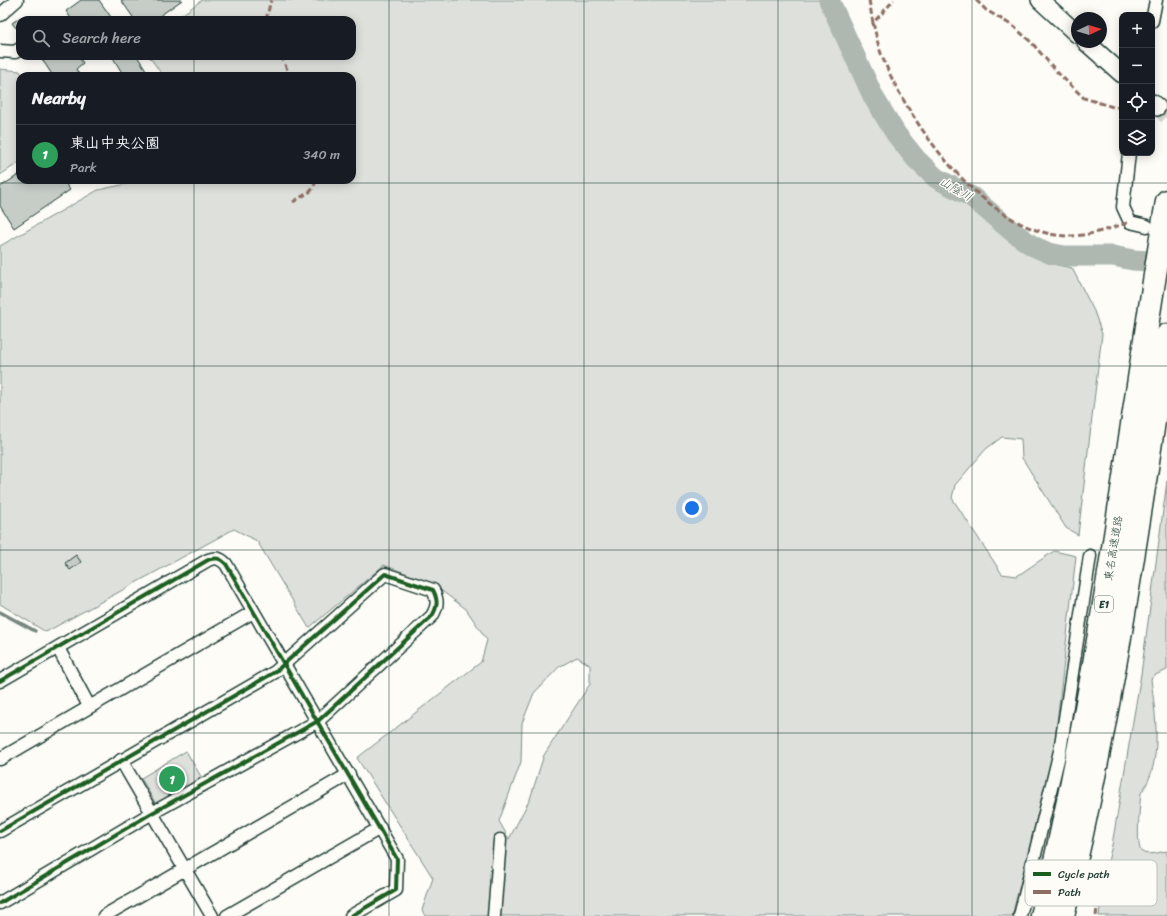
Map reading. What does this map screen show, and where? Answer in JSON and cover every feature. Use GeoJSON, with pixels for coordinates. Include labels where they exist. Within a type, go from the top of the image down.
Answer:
{"type":"FeatureCollection","features":[{"type":"Feature","properties":{"kind":"highway","name":"東名高速道路"},"geometry":{"type":"LineString","coordinates":[[1054,860],[1078,754],[1126,470],[1153,289],[1154,230],[1167,201]]}},
{"type":"Feature","properties":{"kind":"highway","name":"東名高速道路"},"geometry":{"type":"LineString","coordinates":[[1075,860],[1098,758],[1144,492],[1167,335]]}},
{"type":"Feature","properties":{"kind":"highway","name":"東名高速道路"},"geometry":{"type":"LineString","coordinates":[[1042,916],[1044,906]]}},
{"type":"Feature","properties":{"kind":"highway","name":"東名高速道路"},"geometry":{"type":"LineString","coordinates":[[1063,916],[1065,906]]}},
{"type":"Feature","properties":{"kind":"main road"},"geometry":{"type":"LineString","coordinates":[[1040,0],[1071,28]]}},
{"type":"Feature","properties":{"kind":"main road"},"geometry":{"type":"LineString","coordinates":[[1093,48],[1119,71]]}},
{"type":"Feature","properties":{"kind":"street"},"geometry":{"type":"LineString","coordinates":[[0,15],[17,0]]}},
{"type":"Feature","properties":{"kind":"street"},"geometry":{"type":"LineString","coordinates":[[1154,12],[1156,0]]}},
{"type":"Feature","properties":{"kind":"street"},"geometry":{"type":"LineString","coordinates":[[0,51],[16,51]]}},
{"type":"Feature","properties":{"kind":"street"},"geometry":{"type":"LineString","coordinates":[[1129,156],[1123,207],[1130,222],[1154,230]]}},
{"type":"Feature","properties":{"kind":"street"},"geometry":{"type":"LineString","coordinates":[[1034,860],[1060,752],[1090,556]]}},
{"type":"Feature","properties":{"kind":"street"},"geometry":{"type":"LineString","coordinates":[[0,681],[215,558],[222,559],[349,774],[397,859],[396,890],[351,916]]}},
{"type":"Feature","properties":{"kind":"street"},"geometry":{"type":"LineString","coordinates":[[0,831],[275,672],[385,574],[432,590],[438,603],[432,616],[318,721],[152,813],[0,904]]}},
{"type":"Feature","properties":{"kind":"street"},"geometry":{"type":"LineString","coordinates":[[0,759],[253,612]]}},
{"type":"Feature","properties":{"kind":"street"},"geometry":{"type":"LineString","coordinates":[[58,648],[89,706]]}},
{"type":"Feature","properties":{"kind":"street"},"geometry":{"type":"LineString","coordinates":[[121,760],[186,869],[212,916]]}},
{"type":"Feature","properties":{"kind":"street"},"geometry":{"type":"LineString","coordinates":[[104,916],[349,774]]}},
{"type":"Feature","properties":{"kind":"street"},"geometry":{"type":"LineString","coordinates":[[227,916],[380,828]]}},
{"type":"Feature","properties":{"kind":"street"},"geometry":{"type":"LineString","coordinates":[[494,916],[500,840]]}},
{"type":"Feature","properties":{"kind":"street"},"geometry":{"type":"LineString","coordinates":[[1020,916],[1025,896]]}},
{"type":"Feature","properties":{"kind":"shaded area"},"geometry":{"type":"Polygon","coordinates":[[[202,0],[823,0],[867,99],[895,146],[930,182],[967,202],[1005,229],[1048,263],[1072,268],[1094,311],[1102,334],[1078,535],[1066,528],[1022,458],[1021,439],[1002,437],[986,449],[955,485],[952,498],[1002,574],[1017,576],[1054,551],[1076,556],[1054,749],[1012,916],[425,916],[422,910],[433,878],[357,758],[481,662],[487,640],[466,609],[431,583],[384,565],[309,628],[257,541],[234,529],[46,632],[0,604],[0,246],[98,190],[126,184],[356,184],[356,72],[160,72],[152,60],[356,60],[356,16],[180,16],[202,0]],[[577,657],[559,667],[534,693],[522,723],[521,762],[499,821],[509,839],[530,799],[544,755],[590,684],[590,665],[577,657]]]}},
{"type":"Feature","properties":{"kind":"shaded area"},"geometry":{"type":"Polygon","coordinates":[[[0,69],[21,72],[16,72],[16,165],[0,175],[0,69]]]}},
{"type":"Feature","properties":{"kind":"shaded area"},"geometry":{"type":"Polygon","coordinates":[[[1167,481],[1167,670],[1155,675],[1151,679],[1156,722],[1155,753],[1153,767],[1148,781],[1141,793],[1138,834],[1142,852],[1151,854],[1167,851],[1167,916],[1099,916],[1100,906],[1157,906],[1157,860],[1108,860],[1141,674],[1167,481]]]}},
{"type":"Feature","properties":{"kind":"shaded area"},"geometry":{"type":"Polygon","coordinates":[[[186,751],[203,780],[156,804],[141,778],[186,751]]]}},
{"type":"Feature","properties":{"kind":"building"},"geometry":{"type":"Polygon","coordinates":[[[81,0],[99,0],[110,16],[69,16],[66,11],[81,0]]]}},
{"type":"Feature","properties":{"kind":"building"},"geometry":{"type":"Polygon","coordinates":[[[121,0],[182,0],[160,16],[132,16],[121,0]]]}},
{"type":"Feature","properties":{"kind":"building"},"geometry":{"type":"Polygon","coordinates":[[[16,20],[16,28],[12,23],[16,20]]]}},
{"type":"Feature","properties":{"kind":"building"},"geometry":{"type":"Polygon","coordinates":[[[43,60],[81,60],[83,63],[76,69],[78,72],[50,72],[43,60]]]}},
{"type":"Feature","properties":{"kind":"building"},"geometry":{"type":"Polygon","coordinates":[[[114,60],[140,60],[147,72],[122,72],[114,60]]]}},
{"type":"Feature","properties":{"kind":"building"},"geometry":{"type":"Polygon","coordinates":[[[16,177],[16,184],[66,184],[70,190],[14,228],[0,206],[0,187],[16,177]]]}},
{"type":"Feature","properties":{"kind":"building"},"geometry":{"type":"Polygon","coordinates":[[[76,555],[81,562],[70,570],[65,563],[76,555]]]}},
{"type":"Feature","properties":{"kind":"waterway","name":"山陰川"},"geometry":{"type":"LineString","coordinates":[[829,0],[874,98],[896,134],[916,159],[936,178],[972,197],[1013,232],[1033,246],[1049,253],[1064,256],[1113,256],[1133,260],[1167,262]]}},
{"type":"Feature","properties":{"kind":"waterway"},"geometry":{"type":"LineString","coordinates":[[0,612],[35,631]]}},
{"type":"Feature","properties":{"kind":"tunnel"},"geometry":{"type":"LineString","coordinates":[[1157,107],[1167,116]]}},
{"type":"Feature","properties":{"kind":"marked path"},"geometry":{"type":"LineString","coordinates":[[267,16],[271,0]]}},
{"type":"Feature","properties":{"kind":"marked path"},"geometry":{"type":"LineString","coordinates":[[869,0],[873,23],[894,0]]}},
{"type":"Feature","properties":{"kind":"marked path"},"geometry":{"type":"LineString","coordinates":[[976,0],[986,10],[1013,26],[1031,42],[1058,73],[1084,98],[1113,107],[1119,107]]}},
{"type":"Feature","properties":{"kind":"marked path"},"geometry":{"type":"LineString","coordinates":[[873,23],[881,52],[894,82],[929,139],[951,166],[975,191],[1001,212],[1028,227],[1056,235],[1066,236],[1084,235],[1130,222]]}},
{"type":"Feature","properties":{"kind":"marked path"},"geometry":{"type":"LineString","coordinates":[[283,60],[288,72]]}},
{"type":"Feature","properties":{"kind":"marked path"},"geometry":{"type":"LineString","coordinates":[[293,202],[311,191],[315,184]]}},
{"type":"Feature","properties":{"kind":"marked path"},"geometry":{"type":"LineString","coordinates":[[1096,916],[1097,906]]}},
{"type":"Feature","properties":{"kind":"cycle path"},"geometry":{"type":"LineString","coordinates":[[0,681],[208,560],[216,558],[222,560],[226,564],[397,859],[396,890],[351,916]]}},
{"type":"Feature","properties":{"kind":"cycle path"},"geometry":{"type":"LineString","coordinates":[[0,831],[275,672],[385,574],[433,590],[437,603],[432,616],[318,721],[152,813],[0,903]]}},
{"type":"Feature","properties":{"kind":"place","name":"東山中央公園"},"geometry":{"type":"Point","coordinates":[172,779]}}]}
